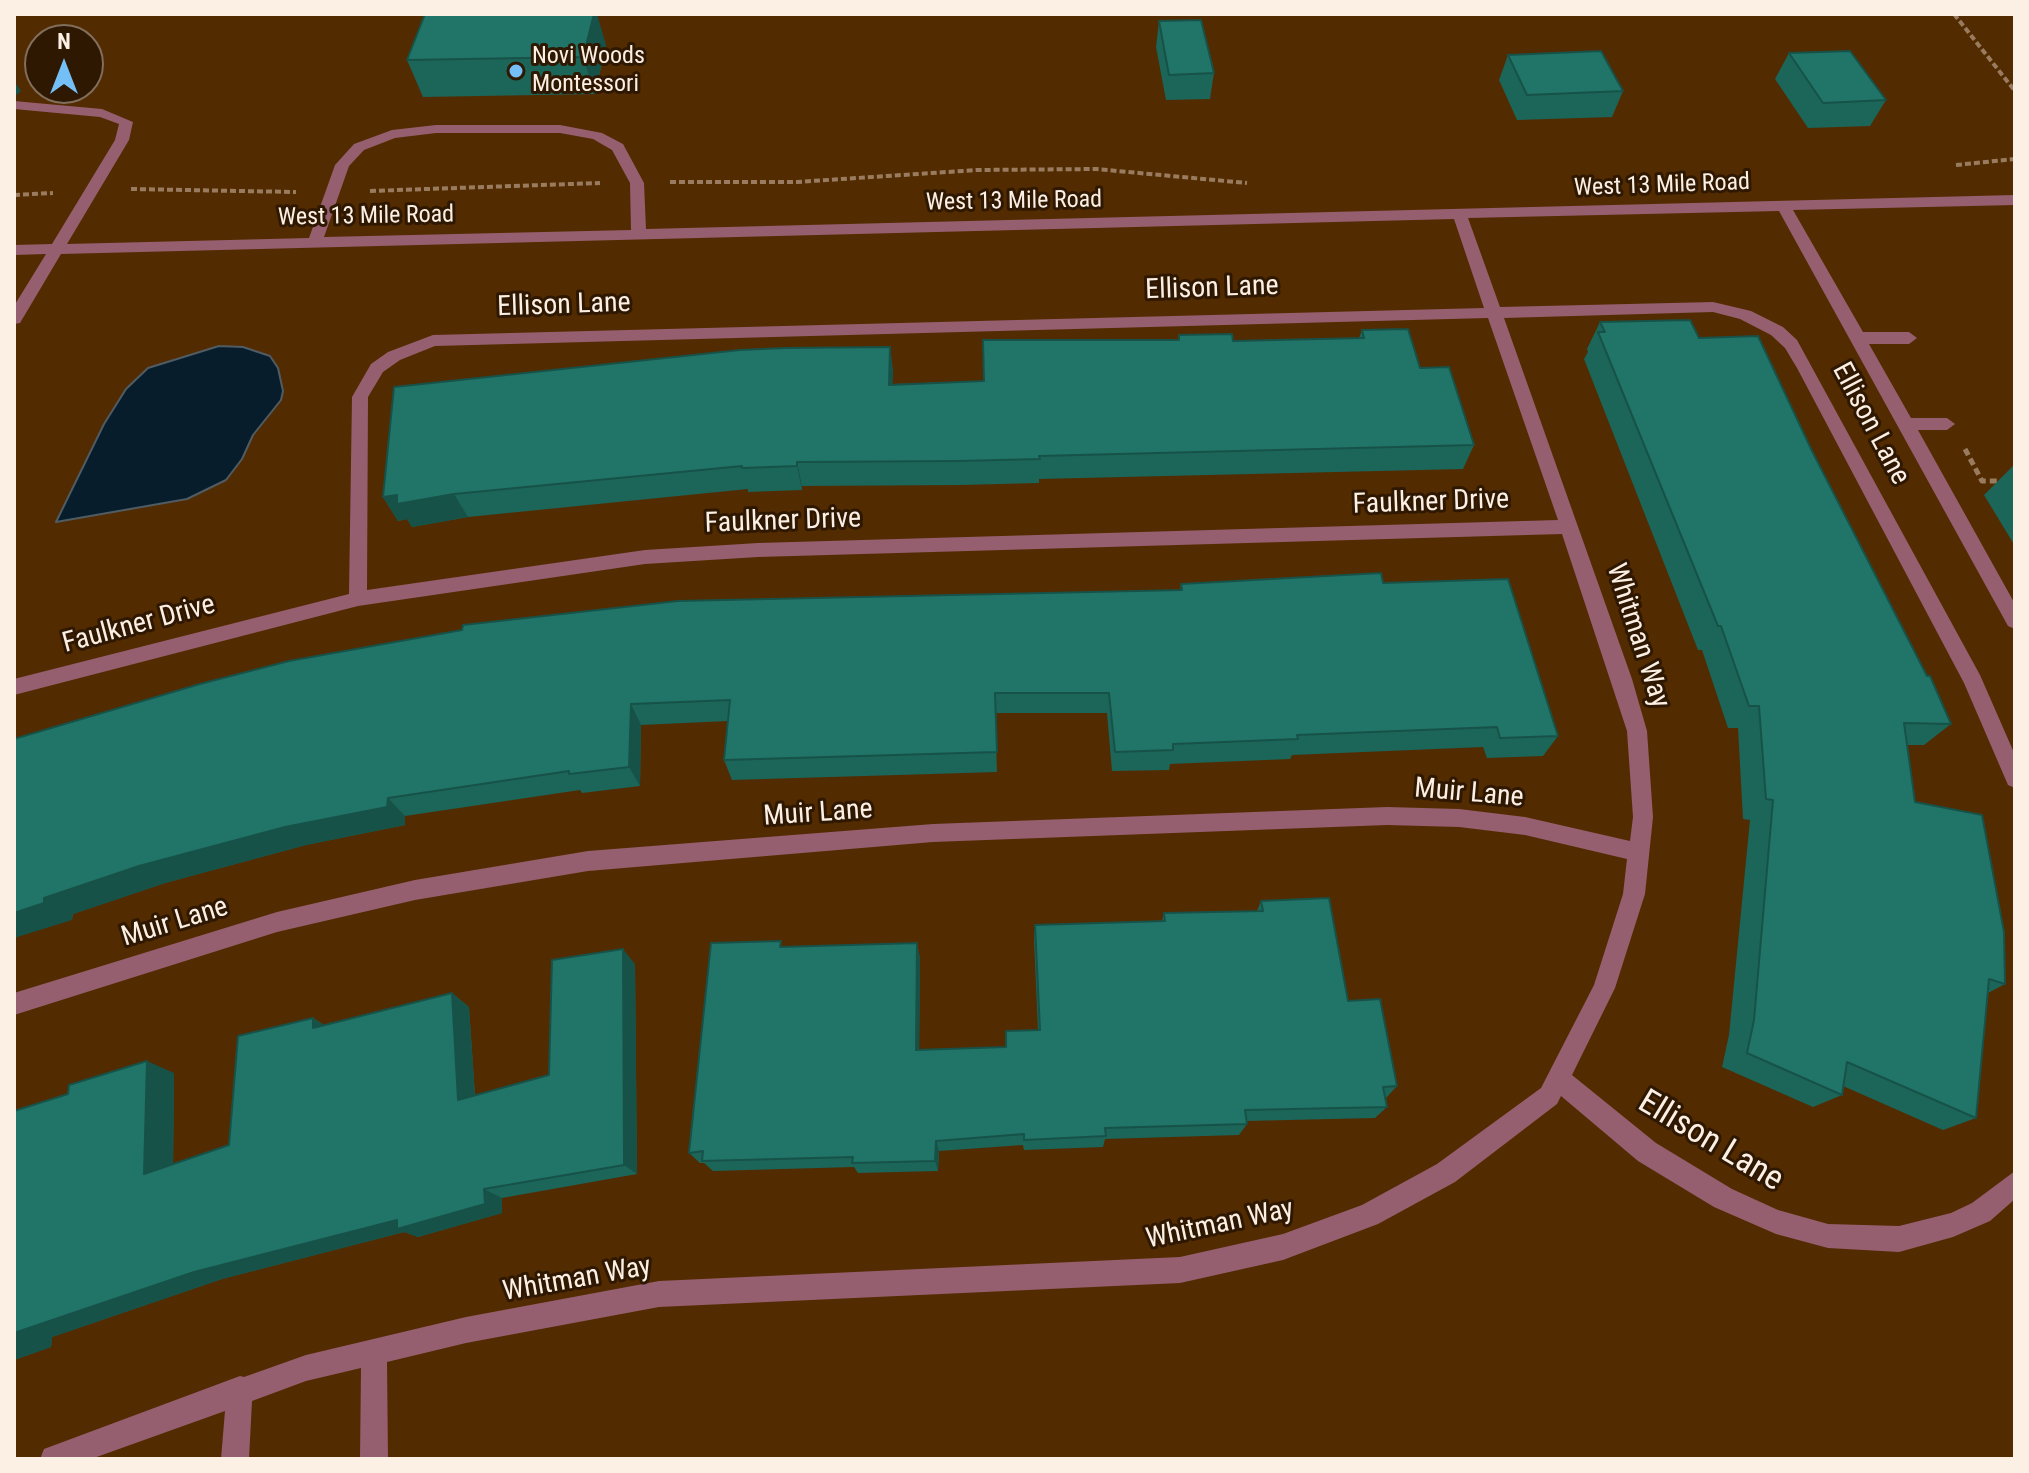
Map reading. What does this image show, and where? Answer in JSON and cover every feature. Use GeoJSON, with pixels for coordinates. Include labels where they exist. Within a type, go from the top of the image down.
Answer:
{"type":"FeatureCollection","features":[{"type":"Feature","properties":{"kind":"street"},"geometry":{"type":"LineString","coordinates":[[14,105],[102,113],[126,122],[122,140],[14,319]]}},
{"type":"Feature","properties":{"kind":"street"},"geometry":{"type":"LineString","coordinates":[[315,243],[330,192],[342,165],[359,147],[392,134],[436,129],[560,129],[597,136],[618,147],[637,183],[639,235]]}},
{"type":"Feature","properties":{"kind":"street","name":"West 13 Mile Road"},"geometry":{"type":"LineString","coordinates":[[14,250],[2015,200]]}},
{"type":"Feature","properties":{"kind":"street"},"geometry":{"type":"LineString","coordinates":[[1784,207],[2015,621]]}},
{"type":"Feature","properties":{"kind":"street","name":"Whitman Way"},"geometry":{"type":"LineString","coordinates":[[54,1459],[240,1389],[374,1352],[659,1294],[1180,1270],[1268,1251],[1369,1215],[1446,1173],[1549,1096],[1604,988],[1634,894],[1641,854],[1642,806],[1637,731],[1631,704],[1460,216]]}},
{"type":"Feature","properties":{"kind":"street","name":"Ellison Lane"},"geometry":{"type":"LineString","coordinates":[[358,599],[360,397],[377,368],[394,356],[433,341],[1713,307],[1745,315],[1777,331],[1791,344],[1966,667],[2015,779]]}},
{"type":"Feature","properties":{"kind":"street"},"geometry":{"type":"LineString","coordinates":[[1858,338],[1909,338]]}},
{"type":"Feature","properties":{"kind":"street"},"geometry":{"type":"LineString","coordinates":[[1906,424],[1947,424]]}},
{"type":"Feature","properties":{"kind":"street","name":"Faulkner Drive"},"geometry":{"type":"LineString","coordinates":[[14,687],[358,599],[570,566],[744,551],[1569,527]]}},
{"type":"Feature","properties":{"kind":"street","name":"Muir Lane"},"geometry":{"type":"LineString","coordinates":[[14,1004],[277,922],[415,890],[588,861],[933,833],[1387,816],[1459,818],[1525,826],[1602,842],[1641,854]]}},
{"type":"Feature","properties":{"kind":"street","name":"Ellison Lane"},"geometry":{"type":"LineString","coordinates":[[1559,1079],[1647,1152],[1723,1198],[1776,1222],[1828,1236],[1865,1240],[1899,1239],[1953,1225],[1981,1212],[2015,1183]]}},
{"type":"Feature","properties":{"kind":"street"},"geometry":{"type":"LineString","coordinates":[[374,1352],[374,1459]]}},
{"type":"Feature","properties":{"kind":"street"},"geometry":{"type":"LineString","coordinates":[[235,1459],[240,1389]]}},
{"type":"Feature","properties":{"kind":"path"},"geometry":{"type":"LineString","coordinates":[[1954,14],[2015,91]]}},
{"type":"Feature","properties":{"kind":"path"},"geometry":{"type":"LineString","coordinates":[[1953,166],[2015,159]]}},
{"type":"Feature","properties":{"kind":"path"},"geometry":{"type":"LineString","coordinates":[[14,195],[165,187],[224,193],[797,182],[977,170],[1158,172],[1251,184]]}},
{"type":"Feature","properties":{"kind":"water"},"geometry":{"type":"Polygon","coordinates":[[[219,346],[243,347],[270,356],[278,368],[283,391],[281,400],[253,435],[242,459],[226,480],[187,499],[56,522],[104,424],[126,389],[148,368],[219,346]]]}},
{"type":"Feature","properties":{"kind":"building"},"geometry":{"type":"Polygon","coordinates":[[[425,14],[594,14],[583,57],[407,60],[425,14]]]}},
{"type":"Feature","properties":{"kind":"building"},"geometry":{"type":"Polygon","coordinates":[[[1201,20],[1214,73],[1169,75],[1159,21],[1201,20]]]}},
{"type":"Feature","properties":{"kind":"building"},"geometry":{"type":"Polygon","coordinates":[[[1601,51],[1623,91],[1527,95],[1508,55],[1601,51]]]}},
{"type":"Feature","properties":{"kind":"building"},"geometry":{"type":"Polygon","coordinates":[[[1850,51],[1886,100],[1823,103],[1789,53],[1850,51]]]}},
{"type":"Feature","properties":{"kind":"building"},"geometry":{"type":"Polygon","coordinates":[[[1690,320],[1699,338],[1758,336],[1812,451],[1927,676],[1930,676],[1951,724],[1904,723],[1915,802],[1982,815],[2004,932],[2005,984],[1989,979],[1976,1118],[1847,1062],[1842,1095],[1747,1053],[1754,1020],[1773,800],[1766,799],[1759,706],[1749,706],[1721,626],[1718,626],[1598,332],[1605,332],[1600,322],[1690,320]]]}},
{"type":"Feature","properties":{"kind":"building"},"geometry":{"type":"Polygon","coordinates":[[[1408,329],[1420,368],[1449,367],[1474,445],[1039,456],[1040,459],[797,462],[797,466],[742,466],[454,494],[397,504],[397,495],[383,497],[394,387],[740,350],[785,348],[890,347],[889,385],[984,381],[983,340],[1179,340],[1179,335],[1232,334],[1233,341],[1364,338],[1362,330],[1408,329]]]}},
{"type":"Feature","properties":{"kind":"building"},"geometry":{"type":"Polygon","coordinates":[[[1381,573],[1383,583],[1508,579],[1558,736],[1500,738],[1497,727],[1297,735],[1298,739],[1173,744],[1173,750],[1115,752],[1109,693],[995,693],[997,752],[724,760],[730,700],[631,704],[629,767],[569,774],[569,771],[388,798],[387,807],[285,827],[139,866],[44,898],[44,903],[14,913],[14,739],[289,661],[462,630],[463,625],[678,601],[1182,590],[1181,584],[1381,573]]]}},
{"type":"Feature","properties":{"kind":"building"},"geometry":{"type":"Polygon","coordinates":[[[1329,898],[1348,1001],[1380,999],[1397,1086],[1383,1087],[1387,1107],[1245,1110],[1247,1124],[1105,1128],[1106,1136],[1024,1140],[1024,1134],[936,1141],[935,1161],[852,1163],[853,1157],[702,1161],[703,1151],[689,1153],[711,943],[781,941],[780,947],[917,943],[916,1050],[1006,1047],[1006,1031],[1040,1030],[1035,925],[1165,921],[1164,913],[1263,911],[1261,901],[1329,898]]]}},
{"type":"Feature","properties":{"kind":"building"},"geometry":{"type":"Polygon","coordinates":[[[623,949],[624,1165],[484,1189],[485,1204],[397,1229],[397,1220],[194,1272],[17,1332],[14,1343],[14,1111],[68,1094],[69,1085],[147,1061],[144,1174],[229,1145],[238,1036],[313,1018],[313,1028],[452,993],[458,1100],[549,1075],[552,960],[623,949]]]}},
{"type":"Feature","properties":{"kind":"place","name":"Novi Woods Montessori"},"geometry":{"type":"Point","coordinates":[516,71]}}]}
